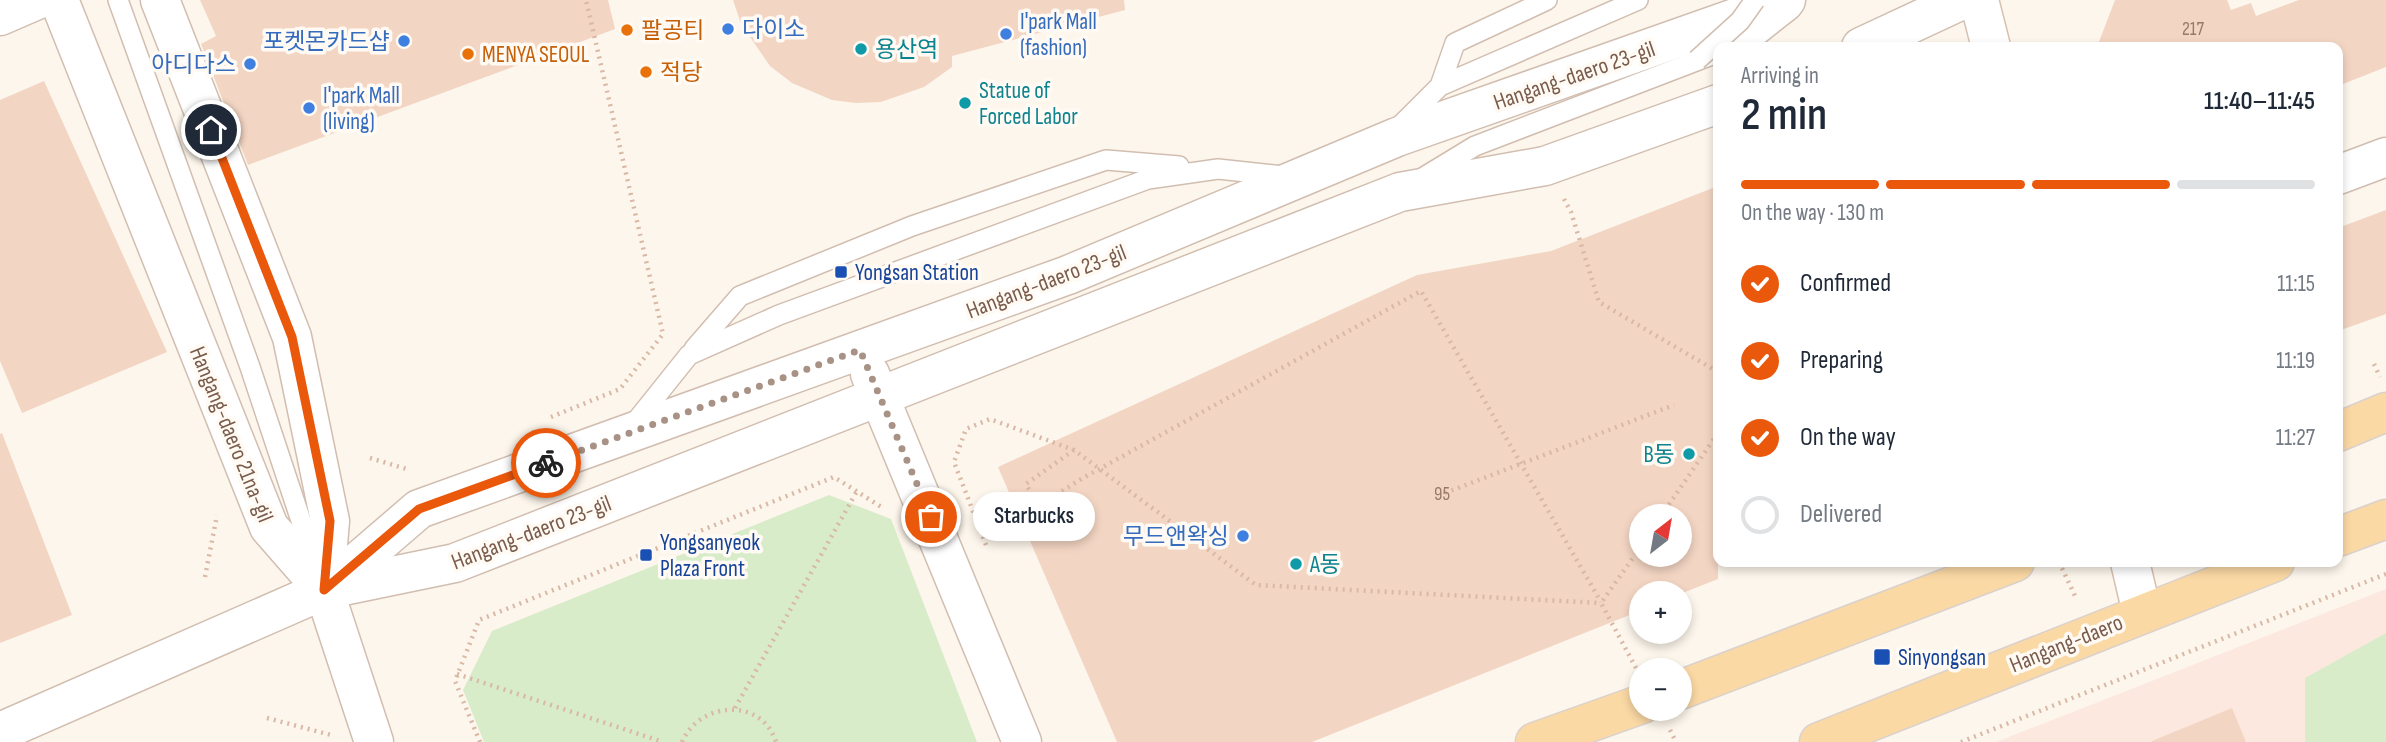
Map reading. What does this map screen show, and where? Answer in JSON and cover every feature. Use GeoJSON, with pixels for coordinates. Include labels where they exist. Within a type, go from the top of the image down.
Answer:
{"type":"FeatureCollection","features":[{"type":"Feature","properties":{"kind":"main road"},"geometry":{"type":"LineString","coordinates":[[2343,430],[2386,412]]}},
{"type":"Feature","properties":{"kind":"main road"},"geometry":{"type":"LineString","coordinates":[[2343,535],[2386,519]]}},
{"type":"Feature","properties":{"kind":"main road"},"geometry":{"type":"LineString","coordinates":[[1692,685],[2002,567]]}},
{"type":"Feature","properties":{"kind":"main road","name":"Hangang-daero"},"geometry":{"type":"LineString","coordinates":[[1819,742],[2262,567]]}},
{"type":"Feature","properties":{"kind":"main road"},"geometry":{"type":"LineString","coordinates":[[1535,742],[1629,710]]}},
{"type":"Feature","properties":{"kind":"street"},"geometry":{"type":"LineString","coordinates":[[0,16],[37,0]]}},
{"type":"Feature","properties":{"kind":"street","name":"Hangang-daero 21na-gil"},"geometry":{"type":"LineString","coordinates":[[59,0],[269,527],[324,590]]}},
{"type":"Feature","properties":{"kind":"street"},"geometry":{"type":"LineString","coordinates":[[160,0],[292,337],[330,521],[324,590],[374,742]]}},
{"type":"Feature","properties":{"kind":"street","name":"Hangang-daero 23-gil"},"geometry":{"type":"LineString","coordinates":[[324,590],[419,509],[1068,275],[1306,178],[1397,137],[1786,0]]}},
{"type":"Feature","properties":{"kind":"street"},"geometry":{"type":"LineString","coordinates":[[1872,42],[1962,0]]}},
{"type":"Feature","properties":{"kind":"street"},"geometry":{"type":"LineString","coordinates":[[1979,0],[1990,42]]}},
{"type":"Feature","properties":{"kind":"street","name":"Hangang-daero 23-gil"},"geometry":{"type":"LineString","coordinates":[[0,732],[324,590],[454,563],[1399,192],[1545,166],[1713,106]]}},
{"type":"Feature","properties":{"kind":"street"},"geometry":{"type":"LineString","coordinates":[[2343,173],[2386,157]]}},
{"type":"Feature","properties":{"kind":"street"},"geometry":{"type":"LineString","coordinates":[[860,350],[1022,742]]}},
{"type":"Feature","properties":{"kind":"street"},"geometry":{"type":"LineString","coordinates":[[2131,567],[2142,613]]}},
{"type":"Feature","properties":{"kind":"lane"},"geometry":{"type":"LineString","coordinates":[[118,0],[250,367],[324,590]]}},
{"type":"Feature","properties":{"kind":"lane"},"geometry":{"type":"LineString","coordinates":[[1447,83],[1455,43],[1547,0]]}},
{"type":"Feature","properties":{"kind":"lane"},"geometry":{"type":"LineString","coordinates":[[1381,146],[1447,83],[1638,0]]}},
{"type":"Feature","properties":{"kind":"lane"},"geometry":{"type":"LineString","coordinates":[[1717,42],[1740,21],[1755,0]]}},
{"type":"Feature","properties":{"kind":"lane"},"geometry":{"type":"LineString","coordinates":[[1743,42],[1772,26],[1800,0]]}},
{"type":"Feature","properties":{"kind":"lane"},"geometry":{"type":"LineString","coordinates":[[1697,60],[1713,45]]}},
{"type":"Feature","properties":{"kind":"lane"},"geometry":{"type":"LineString","coordinates":[[1399,192],[1475,146],[1713,54]]}},
{"type":"Feature","properties":{"kind":"lane"},"geometry":{"type":"LineString","coordinates":[[626,434],[740,296],[912,226],[1106,160],[1306,178]]}},
{"type":"Feature","properties":{"kind":"lane"},"geometry":{"type":"LineString","coordinates":[[689,355],[779,315],[1148,178],[1218,169]]}},
{"type":"Feature","properties":{"kind":"lane"},"geometry":{"type":"LineString","coordinates":[[1579,742],[1629,713]]}},
{"type":"Feature","properties":{"kind":"path"},"geometry":{"type":"LineString","coordinates":[[543,420],[620,389],[663,334],[586,0]]}},
{"type":"Feature","properties":{"kind":"path"},"geometry":{"type":"LineString","coordinates":[[1545,166],[1571,212],[1599,302],[1713,369]]}},
{"type":"Feature","properties":{"kind":"path"},"geometry":{"type":"LineString","coordinates":[[1074,450],[1026,484],[1038,506],[1083,478],[1421,291],[1631,658]]}},
{"type":"Feature","properties":{"kind":"path"},"geometry":{"type":"LineString","coordinates":[[1445,493],[1674,405]]}},
{"type":"Feature","properties":{"kind":"path"},"geometry":{"type":"LineString","coordinates":[[988,551],[954,462],[966,429],[990,419],[1074,450],[1256,585],[1601,603]]}},
{"type":"Feature","properties":{"kind":"path"},"geometry":{"type":"LineString","coordinates":[[1669,504],[1713,440]]}},
{"type":"Feature","properties":{"kind":"path"},"geometry":{"type":"LineString","coordinates":[[370,458],[416,472]]}},
{"type":"Feature","properties":{"kind":"path"},"geometry":{"type":"LineString","coordinates":[[480,742],[455,681],[479,620],[834,477],[888,512]]}},
{"type":"Feature","properties":{"kind":"path"},"geometry":{"type":"LineString","coordinates":[[735,708],[857,491]]}},
{"type":"Feature","properties":{"kind":"path"},"geometry":{"type":"LineString","coordinates":[[205,577],[217,515]]}},
{"type":"Feature","properties":{"kind":"path"},"geometry":{"type":"LineString","coordinates":[[1601,603],[1629,563]]}},
{"type":"Feature","properties":{"kind":"path"},"geometry":{"type":"LineString","coordinates":[[1961,742],[2386,574]]}},
{"type":"Feature","properties":{"kind":"path"},"geometry":{"type":"LineString","coordinates":[[457,674],[663,742]]}},
{"type":"Feature","properties":{"kind":"path"},"geometry":{"type":"LineString","coordinates":[[682,742],[687,730],[700,717],[717,710],[735,708],[757,716],[773,733],[776,742]]}},
{"type":"Feature","properties":{"kind":"path"},"geometry":{"type":"LineString","coordinates":[[267,718],[332,735]]}},
{"type":"Feature","properties":{"kind":"shaded area"},"geometry":{"type":"Polygon","coordinates":[[[2386,589],[2386,742],[1996,742],[2386,589]]]}},
{"type":"Feature","properties":{"kind":"green space"},"geometry":{"type":"Polygon","coordinates":[[[829,495],[891,519],[977,742],[484,742],[463,690],[492,631],[829,495]]]}},
{"type":"Feature","properties":{"kind":"green space"},"geometry":{"type":"Polygon","coordinates":[[[2386,633],[2386,742],[2305,742],[2305,678],[2386,633]]]}},
{"type":"Feature","properties":{"kind":"building","name":"I'park Mall (living)"},"geometry":{"type":"Polygon","coordinates":[[[200,0],[608,0],[615,29],[248,165],[201,44],[216,36],[200,0]]]}},
{"type":"Feature","properties":{"kind":"building","name":"용산역"},"geometry":{"type":"Polygon","coordinates":[[[733,0],[1124,0],[1125,10],[952,56],[952,67],[924,87],[881,102],[856,103],[832,100],[792,83],[770,66],[741,24],[733,0]]]}},
{"type":"Feature","properties":{"kind":"building"},"geometry":{"type":"Polygon","coordinates":[[[2115,0],[2227,0],[2231,10],[2251,3],[2256,16],[2299,0],[2386,0],[2386,67],[2343,84],[2343,42],[2099,42],[2115,0]]]}},
{"type":"Feature","properties":{"kind":"building"},"geometry":{"type":"Polygon","coordinates":[[[44,81],[167,352],[22,413],[0,361],[0,100],[44,81]]]}},
{"type":"Feature","properties":{"kind":"building"},"geometry":{"type":"Polygon","coordinates":[[[1713,188],[1713,567],[1718,567],[1718,579],[1692,589],[1692,581],[1629,581],[1629,615],[1312,742],[1117,742],[998,467],[1417,275],[1551,251],[1713,188]]]}},
{"type":"Feature","properties":{"kind":"building"},"geometry":{"type":"Polygon","coordinates":[[[2386,210],[2386,314],[2343,329],[2343,226],[2386,210]]]}},
{"type":"Feature","properties":{"kind":"building"},"geometry":{"type":"Polygon","coordinates":[[[2,433],[72,615],[0,643],[0,434],[2,433]]]}},
{"type":"Feature","properties":{"kind":"building"},"geometry":{"type":"Polygon","coordinates":[[[2232,708],[2246,742],[2152,742],[2152,741],[2232,708]]]}},
{"type":"Feature","properties":{"kind":"way so far"},"geometry":{"type":"LineString","coordinates":[[546,463],[860,350],[931,517]]}},
{"type":"Feature","properties":{"kind":"place","name":"다이소"},"geometry":{"type":"Point","coordinates":[728,29]}},
{"type":"Feature","properties":{"kind":"place","name":"팔공티"},"geometry":{"type":"Point","coordinates":[627,30]}},
{"type":"Feature","properties":{"kind":"place","name":"I'park Mall (fashion)"},"geometry":{"type":"Point","coordinates":[1006,34]}},
{"type":"Feature","properties":{"kind":"place","name":"포켓몬카드샵"},"geometry":{"type":"Point","coordinates":[404,41]}},
{"type":"Feature","properties":{"kind":"place","name":"용산역"},"geometry":{"type":"Point","coordinates":[861,49]}},
{"type":"Feature","properties":{"kind":"place","name":"MENYA SEOUL"},"geometry":{"type":"Point","coordinates":[468,54]}},
{"type":"Feature","properties":{"kind":"place","name":"아디다스"},"geometry":{"type":"Point","coordinates":[250,64]}},
{"type":"Feature","properties":{"kind":"place","name":"적당"},"geometry":{"type":"Point","coordinates":[646,72]}},
{"type":"Feature","properties":{"kind":"place","name":"Statue of Forced Labor"},"geometry":{"type":"Point","coordinates":[965,103]}},
{"type":"Feature","properties":{"kind":"place","name":"I'park Mall (living)"},"geometry":{"type":"Point","coordinates":[309,108]}},
{"type":"Feature","properties":{"kind":"place","name":"Yongsan Station"},"geometry":{"type":"Point","coordinates":[841,272]}},
{"type":"Feature","properties":{"kind":"place","name":"B동"},"geometry":{"type":"Point","coordinates":[1689,454]}},
{"type":"Feature","properties":{"kind":"place","name":"Starbucks"},"geometry":{"type":"Point","coordinates":[931,517]}},
{"type":"Feature","properties":{"kind":"place","name":"무드앤왁싱"},"geometry":{"type":"Point","coordinates":[1243,536]}},
{"type":"Feature","properties":{"kind":"place","name":"Yongsanyeok Plaza Front"},"geometry":{"type":"Point","coordinates":[646,555]}},
{"type":"Feature","properties":{"kind":"place","name":"A동"},"geometry":{"type":"Point","coordinates":[1296,564]}},
{"type":"Feature","properties":{"kind":"place","name":"Sinyongsan"},"geometry":{"type":"Point","coordinates":[1882,657]}},
{"type":"Feature","properties":{"kind":"route"},"geometry":{"type":"LineString","coordinates":[[211,130],[292,337],[330,521],[324,590],[419,509],[546,463]]}}]}
